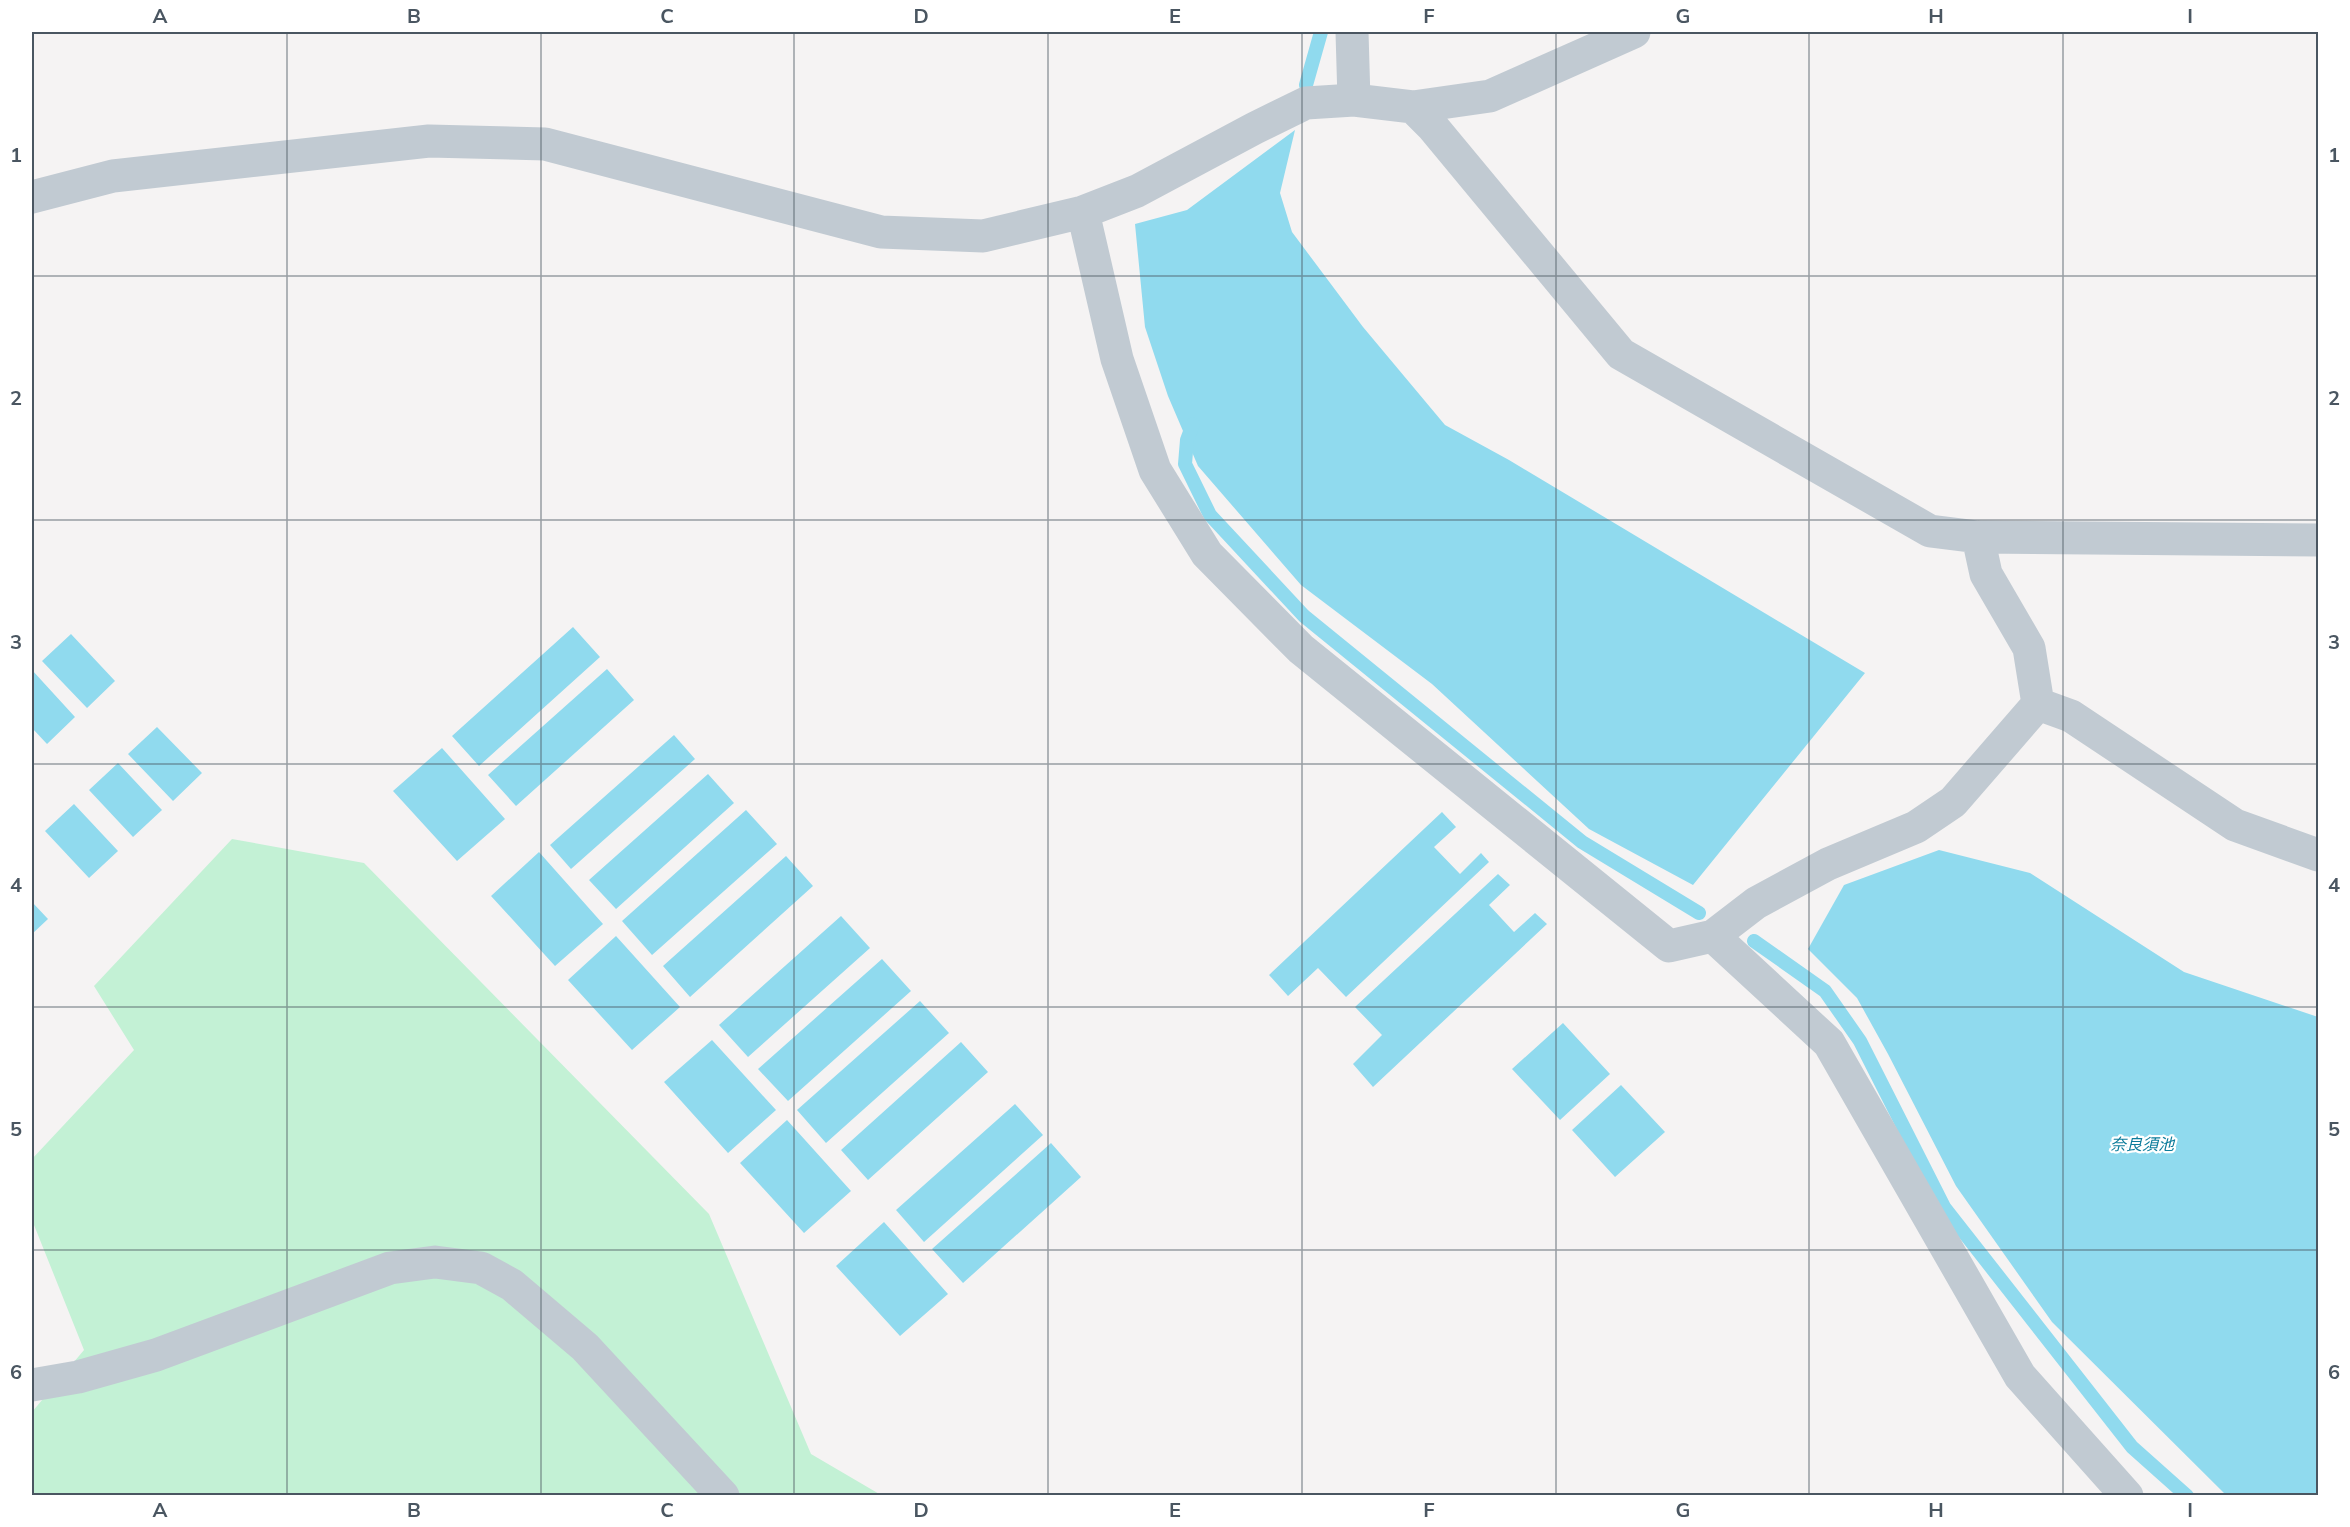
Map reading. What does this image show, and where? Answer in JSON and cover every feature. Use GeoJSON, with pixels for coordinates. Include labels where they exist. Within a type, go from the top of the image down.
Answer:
{"type":"FeatureCollection","features":[{"type":"Feature","properties":{"kind":"street"},"geometry":{"type":"LineString","coordinates":[[1352,32],[1354,100]]}},
{"type":"Feature","properties":{"kind":"street"},"geometry":{"type":"LineString","coordinates":[[32,197],[113,176],[429,141],[545,144],[881,232],[983,236],[1083,212],[1137,191],[1306,103],[1354,100],[1413,107],[1490,96],[1634,32]]}},
{"type":"Feature","properties":{"kind":"street"},"geometry":{"type":"LineString","coordinates":[[1413,107],[1432,126],[1621,354],[1930,531],[1978,537],[2319,540]]}},
{"type":"Feature","properties":{"kind":"street"},"geometry":{"type":"LineString","coordinates":[[1083,212],[1116,359],[1155,470],[1207,554],[1301,649],[1669,946],[1713,936],[1756,903],[1828,864],[1916,827],[1953,802],[2038,704],[2030,648],[1986,574],[1978,537]]}},
{"type":"Feature","properties":{"kind":"street"},"geometry":{"type":"LineString","coordinates":[[2038,704],[2071,716],[2235,825],[2319,855]]}},
{"type":"Feature","properties":{"kind":"street"},"geometry":{"type":"LineString","coordinates":[[1713,936],[1829,1043],[2020,1376],[2127,1496]]}},
{"type":"Feature","properties":{"kind":"street"},"geometry":{"type":"LineString","coordinates":[[32,1385],[78,1377],[156,1355],[390,1268],[435,1262],[481,1268],[512,1285],[585,1347],[723,1496]]}},
{"type":"Feature","properties":{"kind":"green space"},"geometry":{"type":"Polygon","coordinates":[[[232,839],[364,863],[709,1214],[811,1454],[881,1495],[32,1495],[32,1412],[84,1350],[32,1220],[32,1159],[134,1050],[94,986],[232,839]]]}},
{"type":"Feature","properties":{"kind":"water"},"geometry":{"type":"Polygon","coordinates":[[[1295,130],[1280,193],[1292,232],[1363,327],[1445,425],[1509,460],[1865,673],[1693,885],[1589,829],[1432,684],[1301,585],[1198,466],[1168,396],[1145,327],[1135,224],[1187,210],[1295,130]]]}},
{"type":"Feature","properties":{"kind":"water"},"geometry":{"type":"Polygon","coordinates":[[[573,627],[600,657],[479,766],[452,736],[573,627]]]}},
{"type":"Feature","properties":{"kind":"water"},"geometry":{"type":"Polygon","coordinates":[[[71,634],[115,681],[87,708],[42,661],[71,634]]]}},
{"type":"Feature","properties":{"kind":"water"},"geometry":{"type":"Polygon","coordinates":[[[607,669],[634,700],[516,806],[488,775],[607,669]]]}},
{"type":"Feature","properties":{"kind":"water"},"geometry":{"type":"Polygon","coordinates":[[[32,670],[75,717],[47,744],[32,728],[32,670]]]}},
{"type":"Feature","properties":{"kind":"water"},"geometry":{"type":"Polygon","coordinates":[[[157,727],[202,773],[173,801],[128,754],[157,727]]]}},
{"type":"Feature","properties":{"kind":"water"},"geometry":{"type":"Polygon","coordinates":[[[674,735],[695,759],[571,869],[550,845],[674,735]]]}},
{"type":"Feature","properties":{"kind":"water"},"geometry":{"type":"Polygon","coordinates":[[[442,748],[505,819],[457,861],[393,791],[442,748]]]}},
{"type":"Feature","properties":{"kind":"water"},"geometry":{"type":"Polygon","coordinates":[[[118,763],[162,810],[133,837],[89,790],[118,763]]]}},
{"type":"Feature","properties":{"kind":"water"},"geometry":{"type":"Polygon","coordinates":[[[708,774],[734,803],[616,909],[589,880],[708,774]]]}},
{"type":"Feature","properties":{"kind":"water"},"geometry":{"type":"Polygon","coordinates":[[[74,804],[118,851],[89,878],[45,831],[74,804]]]}},
{"type":"Feature","properties":{"kind":"water"},"geometry":{"type":"Polygon","coordinates":[[[746,810],[777,844],[652,955],[622,921],[746,810]]]}},
{"type":"Feature","properties":{"kind":"water"},"geometry":{"type":"Polygon","coordinates":[[[1442,812],[1456,827],[1434,847],[1460,874],[1481,853],[1489,862],[1346,997],[1318,968],[1288,996],[1269,975],[1442,812]]]}},
{"type":"Feature","properties":{"kind":"water","name":"奈良須池"},"geometry":{"type":"Polygon","coordinates":[[[1939,850],[2030,873],[2184,972],[2318,1017],[2318,1495],[2226,1495],[2052,1322],[1956,1186],[1857,998],[1808,949],[1844,885],[1939,850]]]}},
{"type":"Feature","properties":{"kind":"water"},"geometry":{"type":"Polygon","coordinates":[[[539,852],[603,924],[555,966],[491,896],[539,852]]]}},
{"type":"Feature","properties":{"kind":"water"},"geometry":{"type":"Polygon","coordinates":[[[786,856],[813,886],[690,997],[663,966],[786,856]]]}},
{"type":"Feature","properties":{"kind":"water"},"geometry":{"type":"Polygon","coordinates":[[[1498,874],[1510,885],[1489,905],[1514,932],[1535,913],[1547,924],[1373,1087],[1353,1064],[1382,1035],[1355,1007],[1498,874]]]}},
{"type":"Feature","properties":{"kind":"water"},"geometry":{"type":"Polygon","coordinates":[[[32,902],[48,919],[32,934],[32,902]]]}},
{"type":"Feature","properties":{"kind":"water"},"geometry":{"type":"Polygon","coordinates":[[[841,916],[870,948],[748,1057],[719,1025],[841,916]]]}},
{"type":"Feature","properties":{"kind":"water"},"geometry":{"type":"Polygon","coordinates":[[[616,936],[680,1007],[632,1050],[568,980],[616,936]]]}},
{"type":"Feature","properties":{"kind":"water"},"geometry":{"type":"Polygon","coordinates":[[[882,959],[911,991],[788,1101],[758,1069],[882,959]]]}},
{"type":"Feature","properties":{"kind":"water"},"geometry":{"type":"Polygon","coordinates":[[[920,1001],[949,1033],[826,1143],[797,1110],[920,1001]]]}},
{"type":"Feature","properties":{"kind":"water"},"geometry":{"type":"Polygon","coordinates":[[[1563,1023],[1610,1074],[1560,1120],[1512,1069],[1563,1023]]]}},
{"type":"Feature","properties":{"kind":"water"},"geometry":{"type":"Polygon","coordinates":[[[712,1040],[776,1110],[728,1153],[664,1082],[712,1040]]]}},
{"type":"Feature","properties":{"kind":"water"},"geometry":{"type":"Polygon","coordinates":[[[961,1042],[988,1072],[868,1180],[841,1150],[961,1042]]]}},
{"type":"Feature","properties":{"kind":"water"},"geometry":{"type":"Polygon","coordinates":[[[1621,1085],[1665,1132],[1615,1177],[1572,1130],[1621,1085]]]}},
{"type":"Feature","properties":{"kind":"water"},"geometry":{"type":"Polygon","coordinates":[[[1015,1104],[1043,1135],[924,1242],[896,1210],[1015,1104]]]}},
{"type":"Feature","properties":{"kind":"water"},"geometry":{"type":"Polygon","coordinates":[[[787,1120],[851,1191],[804,1233],[740,1163],[787,1120]]]}},
{"type":"Feature","properties":{"kind":"water"},"geometry":{"type":"Polygon","coordinates":[[[1051,1143],[1081,1177],[963,1283],[932,1249],[1051,1143]]]}},
{"type":"Feature","properties":{"kind":"water"},"geometry":{"type":"Polygon","coordinates":[[[884,1222],[948,1294],[900,1336],[836,1266],[884,1222]]]}},
{"type":"Feature","properties":{"kind":"waterway"},"geometry":{"type":"LineString","coordinates":[[1306,85],[1321,32]]}},
{"type":"Feature","properties":{"kind":"waterway"},"geometry":{"type":"LineString","coordinates":[[1193,424],[1187,440],[1185,464],[1210,515],[1304,616],[1582,842],[1699,913]]}},
{"type":"Feature","properties":{"kind":"waterway"},"geometry":{"type":"LineString","coordinates":[[1754,941],[1825,991],[1860,1041],[1944,1207],[2132,1447],[2187,1496]]}}]}
